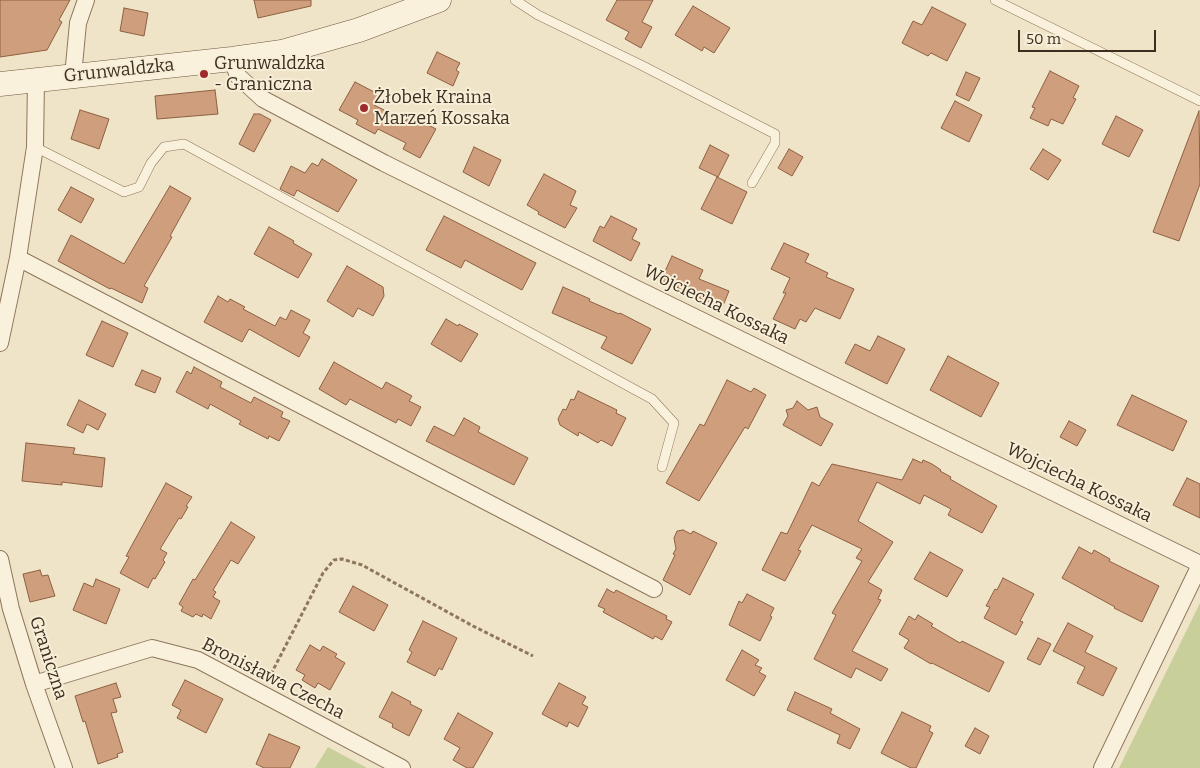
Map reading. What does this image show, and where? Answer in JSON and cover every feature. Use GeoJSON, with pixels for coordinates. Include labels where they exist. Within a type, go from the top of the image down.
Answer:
{"type":"FeatureCollection","features":[{"type":"Feature","properties":{"kind":"street"},"geometry":{"type":"LineString","coordinates":[[73,76],[78,23],[86,0]]}},
{"type":"Feature","properties":{"kind":"street","name":"Grunwaldzka"},"geometry":{"type":"LineString","coordinates":[[0,84],[282,52],[309,46],[359,30],[439,0]]}},
{"type":"Feature","properties":{"kind":"street","name":"Wojciecha Kossaka"},"geometry":{"type":"LineString","coordinates":[[232,59],[238,76],[263,99],[375,158],[635,288],[1200,565],[1102,768]]}},
{"type":"Feature","properties":{"kind":"street"},"geometry":{"type":"LineString","coordinates":[[0,343],[18,258],[35,147],[36,80]]}},
{"type":"Feature","properties":{"kind":"street"},"geometry":{"type":"LineString","coordinates":[[18,258],[654,589]]}},
{"type":"Feature","properties":{"kind":"street","name":"Graniczna"},"geometry":{"type":"LineString","coordinates":[[0,559],[11,610],[34,684],[64,768]]}},
{"type":"Feature","properties":{"kind":"street","name":"Bronisława Czecha"},"geometry":{"type":"LineString","coordinates":[[34,684],[152,648],[198,660],[402,768]]}},
{"type":"Feature","properties":{"kind":"lane"},"geometry":{"type":"LineString","coordinates":[[516,0],[538,15],[775,134],[775,143],[752,183]]}},
{"type":"Feature","properties":{"kind":"lane"},"geometry":{"type":"LineString","coordinates":[[995,0],[1200,101]]}},
{"type":"Feature","properties":{"kind":"lane"},"geometry":{"type":"LineString","coordinates":[[35,147],[124,192],[139,186],[151,163],[164,147],[184,144],[652,399],[674,422],[662,467]]}},
{"type":"Feature","properties":{"kind":"path"},"geometry":{"type":"LineString","coordinates":[[261,693],[323,573],[334,560],[342,559],[362,564],[473,626],[533,656]]}},
{"type":"Feature","properties":{"kind":"green space"},"geometry":{"type":"Polygon","coordinates":[[[1200,603],[1200,768],[1119,768],[1200,603]]]}},
{"type":"Feature","properties":{"kind":"green space"},"geometry":{"type":"Polygon","coordinates":[[[328,747],[367,768],[315,768],[328,747]]]}},
{"type":"Feature","properties":{"kind":"building"},"geometry":{"type":"Polygon","coordinates":[[[0,0],[70,0],[59,20],[62,22],[47,50],[0,57],[0,0]]]}},
{"type":"Feature","properties":{"kind":"building"},"geometry":{"type":"Polygon","coordinates":[[[254,0],[311,0],[311,6],[258,18],[254,0]]]}},
{"type":"Feature","properties":{"kind":"building"},"geometry":{"type":"Polygon","coordinates":[[[617,0],[653,0],[642,22],[652,27],[641,48],[625,39],[629,32],[606,20],[617,0]]]}},
{"type":"Feature","properties":{"kind":"building"},"geometry":{"type":"Polygon","coordinates":[[[693,6],[730,28],[714,53],[704,47],[702,51],[675,35],[693,6]]]}},
{"type":"Feature","properties":{"kind":"building"},"geometry":{"type":"Polygon","coordinates":[[[932,7],[966,24],[947,61],[931,53],[928,56],[902,43],[913,21],[922,25],[932,7]]]}},
{"type":"Feature","properties":{"kind":"building"},"geometry":{"type":"Polygon","coordinates":[[[124,8],[148,13],[144,36],[120,31],[124,8]]]}},
{"type":"Feature","properties":{"kind":"building"},"geometry":{"type":"Polygon","coordinates":[[[437,52],[460,63],[456,70],[459,72],[453,86],[427,73],[437,52]]]}},
{"type":"Feature","properties":{"kind":"building"},"geometry":{"type":"Polygon","coordinates":[[[1050,71],[1079,86],[1073,98],[1076,99],[1063,124],[1051,119],[1048,126],[1030,118],[1035,108],[1032,107],[1050,71]]]}},
{"type":"Feature","properties":{"kind":"building"},"geometry":{"type":"Polygon","coordinates":[[[966,72],[980,78],[969,101],[956,95],[966,72]]]}},
{"type":"Feature","properties":{"kind":"building"},"geometry":{"type":"Polygon","coordinates":[[[355,82],[380,95],[374,105],[406,121],[409,115],[436,129],[420,158],[403,149],[406,143],[378,129],[375,134],[356,124],[358,120],[339,110],[355,82]]]}},
{"type":"Feature","properties":{"kind":"building"},"geometry":{"type":"Polygon","coordinates":[[[215,90],[218,114],[157,119],[155,96],[215,90]]]}},
{"type":"Feature","properties":{"kind":"building"},"geometry":{"type":"Polygon","coordinates":[[[955,101],[982,115],[969,142],[941,128],[955,101]]]}},
{"type":"Feature","properties":{"kind":"building"},"geometry":{"type":"Polygon","coordinates":[[[80,110],[109,119],[99,149],[71,139],[80,110]]]}},
{"type":"Feature","properties":{"kind":"building"},"geometry":{"type":"Polygon","coordinates":[[[1199,111],[1200,184],[1179,241],[1153,232],[1199,111]]]}},
{"type":"Feature","properties":{"kind":"building"},"geometry":{"type":"Polygon","coordinates":[[[254,114],[260,114],[271,120],[254,152],[239,144],[254,114]]]}},
{"type":"Feature","properties":{"kind":"building"},"geometry":{"type":"Polygon","coordinates":[[[1116,116],[1143,130],[1129,157],[1102,144],[1116,116]]]}},
{"type":"Feature","properties":{"kind":"building"},"geometry":{"type":"Polygon","coordinates":[[[710,145],[729,155],[718,177],[699,168],[710,145]]]}},
{"type":"Feature","properties":{"kind":"building"},"geometry":{"type":"Polygon","coordinates":[[[474,147],[501,160],[489,186],[463,172],[474,147]]]}},
{"type":"Feature","properties":{"kind":"building"},"geometry":{"type":"Polygon","coordinates":[[[789,149],[803,157],[792,176],[778,168],[789,149]]]}},
{"type":"Feature","properties":{"kind":"building"},"geometry":{"type":"Polygon","coordinates":[[[1043,149],[1061,160],[1048,180],[1030,169],[1043,149]]]}},
{"type":"Feature","properties":{"kind":"building"},"geometry":{"type":"Polygon","coordinates":[[[322,159],[357,180],[338,212],[297,190],[294,196],[280,189],[291,166],[305,173],[312,163],[318,166],[322,159]]]}},
{"type":"Feature","properties":{"kind":"building"},"geometry":{"type":"Polygon","coordinates":[[[544,174],[576,191],[570,205],[577,208],[565,228],[538,214],[539,212],[527,205],[544,174]]]}},
{"type":"Feature","properties":{"kind":"building"},"geometry":{"type":"Polygon","coordinates":[[[717,177],[747,192],[732,224],[701,209],[717,177]]]}},
{"type":"Feature","properties":{"kind":"building"},"geometry":{"type":"Polygon","coordinates":[[[170,186],[191,198],[170,236],[172,237],[144,286],[148,288],[142,303],[110,289],[58,261],[71,235],[124,264],[170,186]]]}},
{"type":"Feature","properties":{"kind":"building"},"geometry":{"type":"Polygon","coordinates":[[[71,187],[94,199],[81,223],[58,210],[71,187]]]}},
{"type":"Feature","properties":{"kind":"building"},"geometry":{"type":"Polygon","coordinates":[[[444,216],[536,263],[522,290],[465,260],[461,268],[426,250],[444,216]]]}},
{"type":"Feature","properties":{"kind":"building"},"geometry":{"type":"Polygon","coordinates":[[[611,216],[637,229],[632,239],[640,243],[631,261],[593,241],[600,226],[604,228],[611,216]]]}},
{"type":"Feature","properties":{"kind":"building"},"geometry":{"type":"Polygon","coordinates":[[[269,227],[312,254],[298,278],[254,254],[269,227]]]}},
{"type":"Feature","properties":{"kind":"building"},"geometry":{"type":"Polygon","coordinates":[[[784,243],[809,254],[805,262],[828,273],[826,277],[854,289],[840,319],[815,308],[806,322],[800,319],[795,329],[773,319],[786,293],[783,293],[790,278],[771,269],[784,243]]]}},
{"type":"Feature","properties":{"kind":"building"},"geometry":{"type":"Polygon","coordinates":[[[672,256],[703,270],[699,279],[729,291],[722,308],[661,280],[672,256]]]}},
{"type":"Feature","properties":{"kind":"building"},"geometry":{"type":"Polygon","coordinates":[[[347,266],[383,287],[384,296],[373,316],[358,308],[353,317],[327,301],[347,266]]]}},
{"type":"Feature","properties":{"kind":"building"},"geometry":{"type":"Polygon","coordinates":[[[563,287],[651,329],[632,364],[601,348],[607,337],[552,313],[563,287]]]}},
{"type":"Feature","properties":{"kind":"building"},"geometry":{"type":"Polygon","coordinates":[[[218,296],[228,302],[230,299],[245,307],[243,309],[275,326],[280,317],[286,320],[291,310],[310,320],[303,333],[310,337],[299,357],[249,329],[242,342],[204,322],[218,296]]]}},
{"type":"Feature","properties":{"kind":"building"},"geometry":{"type":"Polygon","coordinates":[[[446,319],[478,334],[461,362],[431,344],[446,319]]]}},
{"type":"Feature","properties":{"kind":"building"},"geometry":{"type":"Polygon","coordinates":[[[102,321],[128,333],[113,367],[86,355],[102,321]]]}},
{"type":"Feature","properties":{"kind":"building"},"geometry":{"type":"Polygon","coordinates":[[[878,336],[905,349],[887,384],[845,363],[855,344],[870,351],[878,336]]]}},
{"type":"Feature","properties":{"kind":"building"},"geometry":{"type":"Polygon","coordinates":[[[948,356],[999,383],[981,417],[930,390],[948,356]]]}},
{"type":"Feature","properties":{"kind":"building"},"geometry":{"type":"Polygon","coordinates":[[[334,362],[382,389],[386,382],[412,396],[409,401],[421,407],[411,426],[398,419],[396,423],[350,399],[346,405],[319,389],[334,362]]]}},
{"type":"Feature","properties":{"kind":"building"},"geometry":{"type":"Polygon","coordinates":[[[194,367],[222,382],[220,387],[251,403],[254,397],[283,412],[281,417],[290,421],[279,441],[269,436],[268,439],[239,424],[241,421],[210,404],[208,409],[176,392],[187,371],[191,374],[194,367]]]}},
{"type":"Feature","properties":{"kind":"building"},"geometry":{"type":"Polygon","coordinates":[[[142,370],[161,378],[155,393],[135,385],[142,370]]]}},
{"type":"Feature","properties":{"kind":"building"},"geometry":{"type":"Polygon","coordinates":[[[727,380],[751,392],[754,388],[766,395],[748,429],[745,427],[699,501],[666,483],[700,424],[704,426],[727,380]]]}},
{"type":"Feature","properties":{"kind":"building"},"geometry":{"type":"Polygon","coordinates":[[[578,391],[617,410],[616,413],[626,418],[612,446],[601,440],[598,443],[579,432],[578,436],[560,425],[558,419],[563,409],[566,410],[571,399],[574,400],[578,391]]]}},
{"type":"Feature","properties":{"kind":"building"},"geometry":{"type":"Polygon","coordinates":[[[1132,395],[1187,421],[1173,451],[1117,425],[1132,395]]]}},
{"type":"Feature","properties":{"kind":"building"},"geometry":{"type":"Polygon","coordinates":[[[79,400],[106,414],[98,430],[87,424],[83,433],[67,425],[79,400]]]}},
{"type":"Feature","properties":{"kind":"building"},"geometry":{"type":"Polygon","coordinates":[[[797,401],[808,410],[817,407],[820,417],[833,424],[821,446],[783,425],[788,416],[786,410],[793,408],[797,401]]]}},
{"type":"Feature","properties":{"kind":"building"},"geometry":{"type":"Polygon","coordinates":[[[464,418],[480,427],[478,432],[528,458],[514,485],[426,441],[434,426],[454,436],[464,418]]]}},
{"type":"Feature","properties":{"kind":"building"},"geometry":{"type":"Polygon","coordinates":[[[1069,421],[1086,430],[1077,446],[1060,437],[1069,421]]]}},
{"type":"Feature","properties":{"kind":"building"},"geometry":{"type":"Polygon","coordinates":[[[26,443],[75,448],[73,454],[105,458],[102,487],[62,482],[62,485],[22,481],[26,443]]]}},
{"type":"Feature","properties":{"kind":"building"},"geometry":{"type":"Polygon","coordinates":[[[913,459],[922,463],[923,460],[932,464],[951,477],[950,479],[997,506],[982,533],[948,515],[951,509],[924,495],[920,504],[877,482],[858,521],[893,542],[868,582],[882,590],[878,599],[881,600],[852,651],[888,669],[881,681],[856,668],[851,678],[814,659],[836,615],[832,613],[862,561],[856,558],[862,549],[812,525],[798,550],[801,551],[785,581],[762,570],[781,532],[787,534],[812,482],[819,486],[832,464],[902,480],[913,459]]]}},
{"type":"Feature","properties":{"kind":"building"},"geometry":{"type":"Polygon","coordinates":[[[1187,478],[1200,484],[1200,518],[1173,505],[1187,478]]]}},
{"type":"Feature","properties":{"kind":"building"},"geometry":{"type":"Polygon","coordinates":[[[166,483],[192,497],[181,519],[179,518],[160,549],[167,553],[163,560],[165,562],[148,588],[120,573],[129,557],[126,556],[166,483]]]}},
{"type":"Feature","properties":{"kind":"building"},"geometry":{"type":"Polygon","coordinates":[[[231,522],[255,537],[238,564],[231,560],[213,590],[216,592],[213,597],[220,601],[211,619],[203,614],[202,617],[196,614],[193,617],[181,611],[183,607],[179,604],[193,579],[195,580],[231,522]]]}},
{"type":"Feature","properties":{"kind":"building"},"geometry":{"type":"Polygon","coordinates":[[[683,530],[691,534],[693,531],[717,543],[690,595],[663,580],[675,555],[673,554],[676,549],[674,538],[677,531],[683,530]]]}},
{"type":"Feature","properties":{"kind":"building"},"geometry":{"type":"Polygon","coordinates":[[[1079,547],[1092,554],[1094,550],[1110,559],[1109,561],[1159,586],[1142,622],[1062,578],[1079,547]]]}},
{"type":"Feature","properties":{"kind":"building"},"geometry":{"type":"Polygon","coordinates":[[[930,552],[963,570],[947,597],[914,579],[930,552]]]}},
{"type":"Feature","properties":{"kind":"building"},"geometry":{"type":"Polygon","coordinates":[[[40,570],[42,576],[48,575],[55,596],[30,602],[23,574],[40,570]]]}},
{"type":"Feature","properties":{"kind":"building"},"geometry":{"type":"Polygon","coordinates":[[[1003,578],[1034,594],[1020,621],[1023,622],[1016,635],[984,618],[990,607],[986,606],[1003,578]]]}},
{"type":"Feature","properties":{"kind":"building"},"geometry":{"type":"Polygon","coordinates":[[[96,579],[120,589],[106,624],[73,610],[84,583],[93,587],[96,579]]]}},
{"type":"Feature","properties":{"kind":"building"},"geometry":{"type":"Polygon","coordinates":[[[353,586],[388,605],[374,631],[339,612],[353,586]]]}},
{"type":"Feature","properties":{"kind":"building"},"geometry":{"type":"Polygon","coordinates":[[[607,589],[614,593],[616,590],[667,616],[666,619],[672,622],[662,640],[655,636],[653,639],[603,612],[605,609],[598,606],[607,589]]]}},
{"type":"Feature","properties":{"kind":"building"},"geometry":{"type":"Polygon","coordinates":[[[747,594],[774,608],[770,616],[772,617],[760,641],[729,625],[739,601],[742,603],[747,594]]]}},
{"type":"Feature","properties":{"kind":"building"},"geometry":{"type":"Polygon","coordinates":[[[918,615],[933,624],[931,626],[960,643],[962,641],[1004,662],[989,692],[931,664],[904,648],[909,640],[899,634],[909,616],[915,620],[918,615]]]}},
{"type":"Feature","properties":{"kind":"building"},"geometry":{"type":"Polygon","coordinates":[[[423,621],[457,638],[442,670],[439,668],[435,676],[407,662],[412,652],[409,650],[423,621]]]}},
{"type":"Feature","properties":{"kind":"building"},"geometry":{"type":"Polygon","coordinates":[[[1068,623],[1093,636],[1085,652],[1117,668],[1103,696],[1077,683],[1085,667],[1053,651],[1068,623]]]}},
{"type":"Feature","properties":{"kind":"building"},"geometry":{"type":"Polygon","coordinates":[[[1038,638],[1051,644],[1040,665],[1027,659],[1038,638]]]}},
{"type":"Feature","properties":{"kind":"building"},"geometry":{"type":"Polygon","coordinates":[[[310,645],[320,651],[323,646],[337,654],[335,657],[345,663],[330,690],[318,683],[315,688],[302,680],[305,675],[296,670],[310,645]]]}},
{"type":"Feature","properties":{"kind":"building"},"geometry":{"type":"Polygon","coordinates":[[[742,650],[759,660],[755,665],[762,668],[759,672],[766,676],[754,696],[726,680],[742,650]]]}},
{"type":"Feature","properties":{"kind":"building"},"geometry":{"type":"Polygon","coordinates":[[[185,680],[223,699],[206,733],[177,718],[181,710],[172,705],[185,680]]]}},
{"type":"Feature","properties":{"kind":"building"},"geometry":{"type":"Polygon","coordinates":[[[116,683],[121,697],[113,699],[117,712],[111,713],[123,752],[117,754],[118,757],[98,764],[75,696],[116,683]]]}},
{"type":"Feature","properties":{"kind":"building"},"geometry":{"type":"Polygon","coordinates":[[[559,683],[586,697],[582,704],[588,707],[578,727],[569,722],[567,727],[542,714],[559,683]]]}},
{"type":"Feature","properties":{"kind":"building"},"geometry":{"type":"Polygon","coordinates":[[[392,692],[422,710],[409,736],[392,727],[393,724],[379,717],[392,692]]]}},
{"type":"Feature","properties":{"kind":"building"},"geometry":{"type":"Polygon","coordinates":[[[795,692],[832,709],[830,713],[860,729],[850,749],[837,743],[840,735],[787,710],[795,692]]]}},
{"type":"Feature","properties":{"kind":"building"},"geometry":{"type":"Polygon","coordinates":[[[902,712],[931,726],[929,731],[933,733],[916,768],[911,768],[881,753],[902,712]]]}},
{"type":"Feature","properties":{"kind":"building"},"geometry":{"type":"Polygon","coordinates":[[[458,713],[493,733],[473,768],[467,768],[453,760],[460,748],[444,739],[458,713]]]}},
{"type":"Feature","properties":{"kind":"building"},"geometry":{"type":"Polygon","coordinates":[[[975,728],[989,736],[980,754],[965,746],[975,728]]]}},
{"type":"Feature","properties":{"kind":"building"},"geometry":{"type":"Polygon","coordinates":[[[269,734],[300,747],[290,768],[264,768],[256,764],[269,734]]]}},
{"type":"Feature","properties":{"kind":"place","name":"Grunwaldzka - Graniczna"},"geometry":{"type":"Point","coordinates":[204,74]}},
{"type":"Feature","properties":{"kind":"place","name":"Żłobek Kraina Marzeń Kossaka"},"geometry":{"type":"Point","coordinates":[364,108]}}]}
